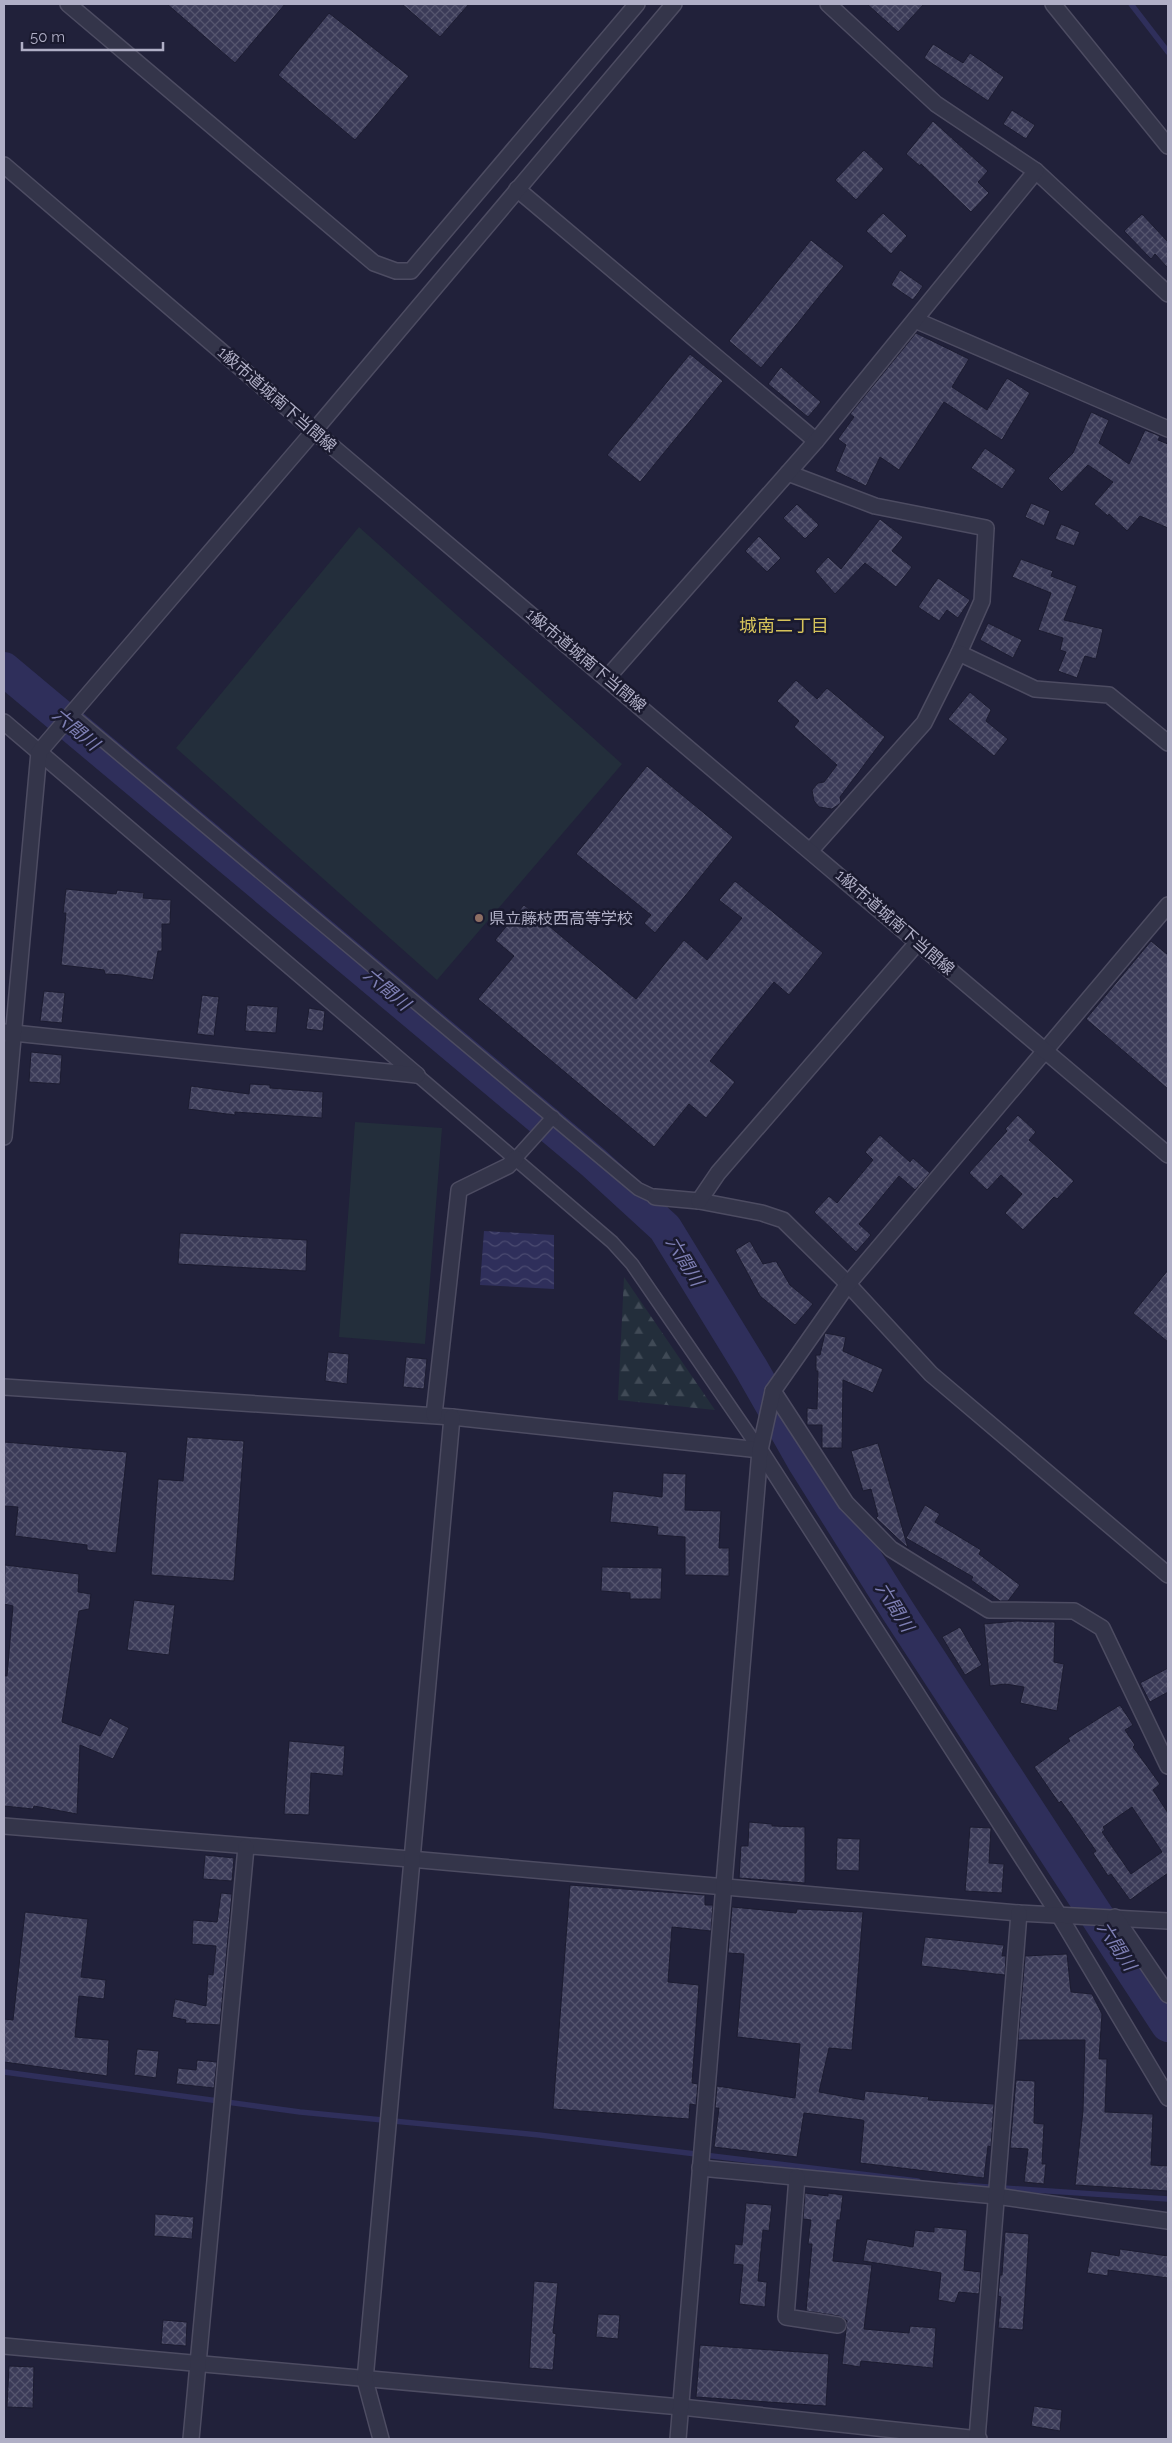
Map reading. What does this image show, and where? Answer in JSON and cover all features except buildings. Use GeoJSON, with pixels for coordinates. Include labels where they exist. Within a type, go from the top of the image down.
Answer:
{"type":"FeatureCollection","features":[{"type":"Feature","properties":{"kind":"street"},"geometry":{"type":"LineString","coordinates":[[68,4],[374,263],[396,271],[411,271],[637,4]]}},
{"type":"Feature","properties":{"kind":"street"},"geometry":{"type":"LineString","coordinates":[[4,1137],[8,1032],[41,749],[314,431],[674,4]]}},
{"type":"Feature","properties":{"kind":"street"},"geometry":{"type":"LineString","coordinates":[[828,4],[936,104],[1036,171],[1168,294]]}},
{"type":"Feature","properties":{"kind":"street"},"geometry":{"type":"LineString","coordinates":[[1053,4],[1168,146]]}},
{"type":"Feature","properties":{"kind":"street","name":"1級市道城南下当間線"},"geometry":{"type":"LineString","coordinates":[[4,164],[314,431],[811,850],[1168,1155]]}},
{"type":"Feature","properties":{"kind":"street"},"geometry":{"type":"LineString","coordinates":[[607,678],[816,441],[1036,171]]}},
{"type":"Feature","properties":{"kind":"street"},"geometry":{"type":"LineString","coordinates":[[518,189],[816,441]]}},
{"type":"Feature","properties":{"kind":"street"},"geometry":{"type":"LineString","coordinates":[[915,320],[1168,429]]}},
{"type":"Feature","properties":{"kind":"street"},"geometry":{"type":"LineString","coordinates":[[788,473],[875,506],[986,528],[982,600],[959,653],[924,723],[811,850]]}},
{"type":"Feature","properties":{"kind":"street"},"geometry":{"type":"LineString","coordinates":[[959,653],[1034,689],[1109,695],[1168,743]]}},
{"type":"Feature","properties":{"kind":"street"},"geometry":{"type":"LineString","coordinates":[[70,714],[554,1117],[638,1190],[655,1197],[699,1202],[762,1213],[783,1220],[848,1284],[931,1374],[1168,1575]]}},
{"type":"Feature","properties":{"kind":"street"},"geometry":{"type":"LineString","coordinates":[[4,722],[41,749],[516,1158],[612,1242],[632,1264],[760,1450],[1060,1915],[1168,2098]]}},
{"type":"Feature","properties":{"kind":"street"},"geometry":{"type":"LineString","coordinates":[[678,2439],[760,1450],[773,1391],[848,1284],[1168,905]]}},
{"type":"Feature","properties":{"kind":"street"},"geometry":{"type":"LineString","coordinates":[[699,1202],[718,1173],[918,942]]}},
{"type":"Feature","properties":{"kind":"street"},"geometry":{"type":"LineString","coordinates":[[8,1032],[417,1074]]}},
{"type":"Feature","properties":{"kind":"street"},"geometry":{"type":"LineString","coordinates":[[434,1415],[459,1190],[508,1166],[554,1117]]}},
{"type":"Feature","properties":{"kind":"street"},"geometry":{"type":"LineString","coordinates":[[4,1387],[434,1415],[760,1450]]}},
{"type":"Feature","properties":{"kind":"street"},"geometry":{"type":"LineString","coordinates":[[773,1391],[846,1504],[891,1549],[989,1610],[1074,1611],[1102,1628],[1168,1766]]}},
{"type":"Feature","properties":{"kind":"street"},"geometry":{"type":"LineString","coordinates":[[381,2439],[365,2380],[410,1859],[452,1417]]}},
{"type":"Feature","properties":{"kind":"street"},"geometry":{"type":"LineString","coordinates":[[4,1826],[410,1859],[1018,1913],[1168,1921]]}},
{"type":"Feature","properties":{"kind":"street"},"geometry":{"type":"LineString","coordinates":[[191,2439],[246,1847]]}},
{"type":"Feature","properties":{"kind":"street"},"geometry":{"type":"LineString","coordinates":[[4,2346],[681,2407],[978,2439],[1018,1913]]}},
{"type":"Feature","properties":{"kind":"street"},"geometry":{"type":"LineString","coordinates":[[1115,1917],[1168,1995]]}},
{"type":"Feature","properties":{"kind":"street"},"geometry":{"type":"LineString","coordinates":[[700,2168],[996,2196],[1168,2221]]}},
{"type":"Feature","properties":{"kind":"street"},"geometry":{"type":"LineString","coordinates":[[797,2177],[786,2318],[838,2325]]}},
{"type":"Feature","properties":{"kind":"green space"},"geometry":{"type":"Polygon","coordinates":[[[359,527],[622,764],[437,980],[176,748],[359,527]]]}},
{"type":"Feature","properties":{"kind":"green space"},"geometry":{"type":"Polygon","coordinates":[[[355,1122],[442,1128],[425,1344],[339,1337],[355,1122]]]}},
{"type":"Feature","properties":{"kind":"green space"},"geometry":{"type":"Polygon","coordinates":[[[624,1277],[715,1410],[618,1400],[624,1277]]]}},
{"type":"Feature","properties":{"kind":"water"},"geometry":{"type":"Polygon","coordinates":[[[484,1231],[554,1235],[554,1289],[480,1285],[484,1231]]]}},
{"type":"Feature","properties":{"kind":"waterway"},"geometry":{"type":"LineString","coordinates":[[1131,4],[1168,52]]}},
{"type":"Feature","properties":{"kind":"waterway","name":"六間川"},"geometry":{"type":"LineString","coordinates":[[4,669],[593,1162],[665,1228],[751,1368],[805,1463],[898,1611],[1168,2025]]}},
{"type":"Feature","properties":{"kind":"waterway"},"geometry":{"type":"LineString","coordinates":[[4,2072],[300,2112],[539,2135],[918,2181]]}},
{"type":"Feature","properties":{"kind":"waterway"},"geometry":{"type":"LineString","coordinates":[[959,2185],[1168,2199]]}},
{"type":"Feature","properties":{"kind":"place","name":"県立藤枝西高等学校"},"geometry":{"type":"Point","coordinates":[479,918]}},
{"type":"Feature","properties":{"kind":"district","name":"城南二丁目"},"geometry":{"type":"Point","coordinates":[784,625]}}]}
